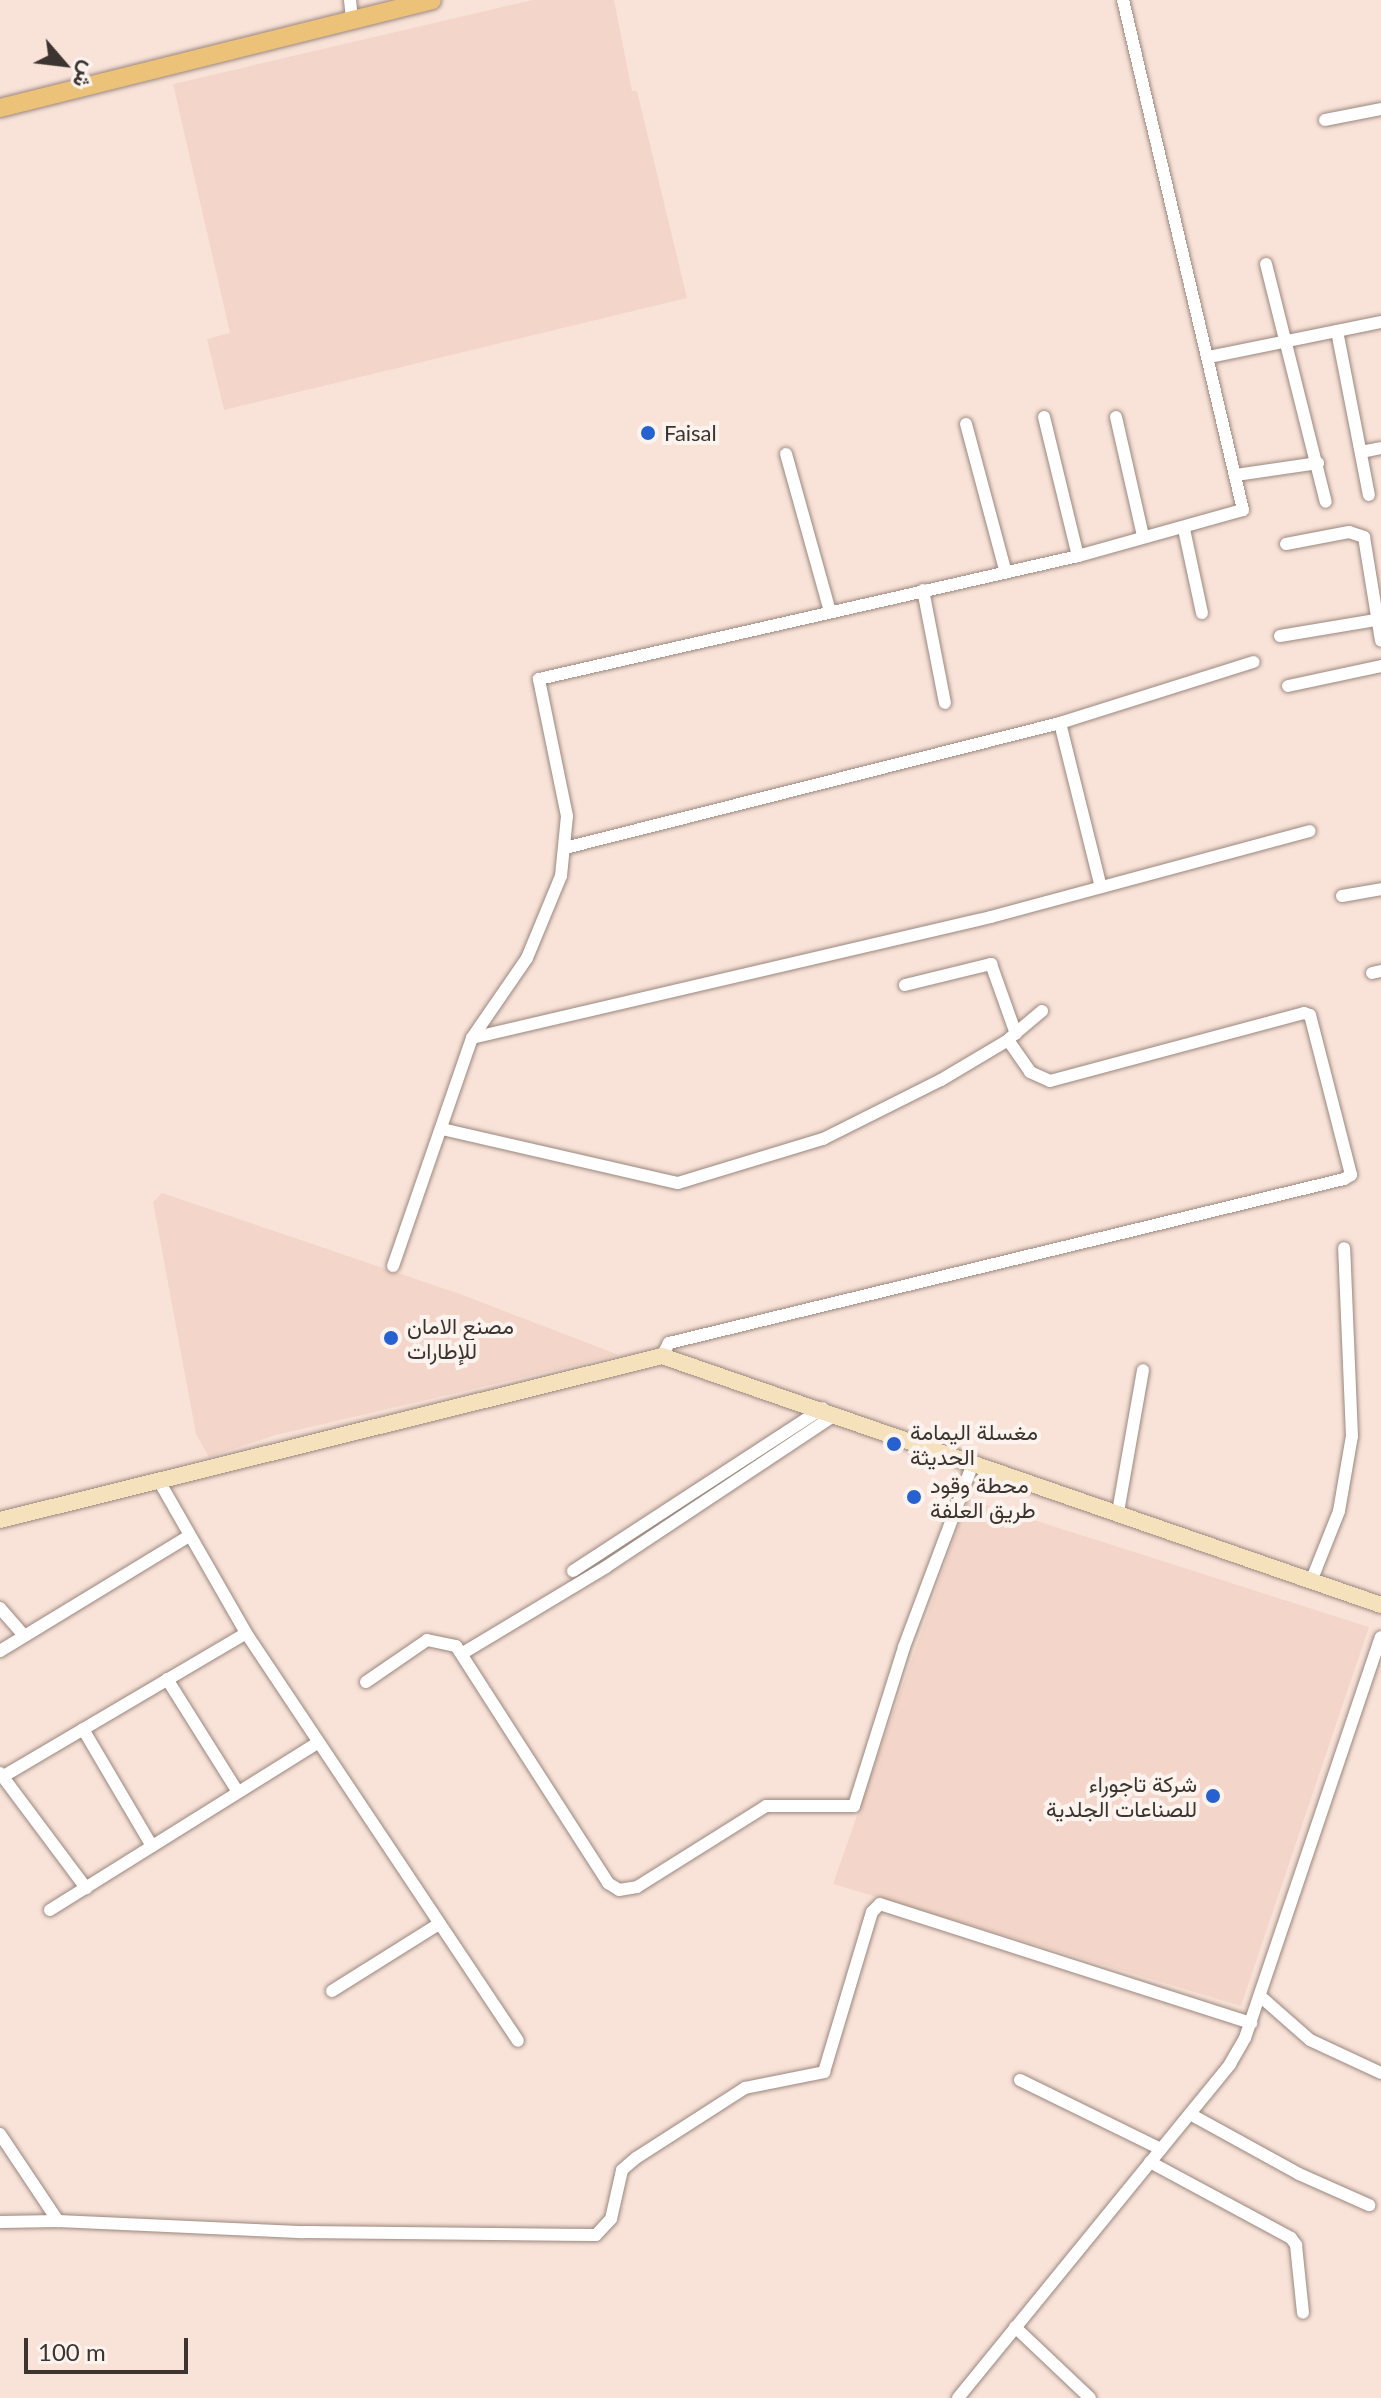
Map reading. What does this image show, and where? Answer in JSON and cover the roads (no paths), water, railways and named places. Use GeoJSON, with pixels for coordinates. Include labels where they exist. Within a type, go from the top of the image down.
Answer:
{"type":"FeatureCollection","features":[{"type":"Feature","properties":{"kind":"main road"},"geometry":{"type":"LineString","coordinates":[[0,108],[421,1]]}},
{"type":"Feature","properties":{"kind":"street"},"geometry":{"type":"LineString","coordinates":[[350,0],[352,19]]}},
{"type":"Feature","properties":{"kind":"street"},"geometry":{"type":"LineString","coordinates":[[393,1266],[472,1038],[527,958],[548,916],[565,848],[563,784],[539,679],[1005,570],[1078,556],[1143,536],[1184,529],[1241,513],[1236,475],[1209,357],[1123,0]]}},
{"type":"Feature","properties":{"kind":"street"},"geometry":{"type":"LineString","coordinates":[[1325,120],[1381,109]]}},
{"type":"Feature","properties":{"kind":"street"},"geometry":{"type":"LineString","coordinates":[[1266,264],[1288,340],[1326,502]]}},
{"type":"Feature","properties":{"kind":"street"},"geometry":{"type":"LineString","coordinates":[[1209,357],[1381,322]]}},
{"type":"Feature","properties":{"kind":"street"},"geometry":{"type":"LineString","coordinates":[[1337,331],[1369,495]]}},
{"type":"Feature","properties":{"kind":"street"},"geometry":{"type":"LineString","coordinates":[[1044,417],[1078,556]]}},
{"type":"Feature","properties":{"kind":"street"},"geometry":{"type":"LineString","coordinates":[[1116,417],[1143,536]]}},
{"type":"Feature","properties":{"kind":"street"},"geometry":{"type":"LineString","coordinates":[[966,424],[1005,570]]}},
{"type":"Feature","properties":{"kind":"street"},"geometry":{"type":"LineString","coordinates":[[1361,452],[1381,448]]}},
{"type":"Feature","properties":{"kind":"street"},"geometry":{"type":"LineString","coordinates":[[786,454],[830,612]]}},
{"type":"Feature","properties":{"kind":"street"},"geometry":{"type":"LineString","coordinates":[[1236,475],[1318,463]]}},
{"type":"Feature","properties":{"kind":"street"},"geometry":{"type":"LineString","coordinates":[[1184,529],[1202,613]]}},
{"type":"Feature","properties":{"kind":"street"},"geometry":{"type":"LineString","coordinates":[[1286,544],[1349,532],[1364,537],[1381,641]]}},
{"type":"Feature","properties":{"kind":"street"},"geometry":{"type":"LineString","coordinates":[[923,590],[945,703]]}},
{"type":"Feature","properties":{"kind":"street"},"geometry":{"type":"LineString","coordinates":[[1280,636],[1376,620]]}},
{"type":"Feature","properties":{"kind":"street"},"geometry":{"type":"LineString","coordinates":[[565,848],[1060,723],[1254,662]]}},
{"type":"Feature","properties":{"kind":"street"},"geometry":{"type":"LineString","coordinates":[[1288,686],[1381,666]]}},
{"type":"Feature","properties":{"kind":"street"},"geometry":{"type":"LineString","coordinates":[[1060,723],[1101,887]]}},
{"type":"Feature","properties":{"kind":"street"},"geometry":{"type":"LineString","coordinates":[[472,1038],[1101,887],[1310,831]]}},
{"type":"Feature","properties":{"kind":"street"},"geometry":{"type":"LineString","coordinates":[[1342,896],[1381,889]]}},
{"type":"Feature","properties":{"kind":"street"},"geometry":{"type":"LineString","coordinates":[[662,1356],[669,1343],[1351,1175],[1310,1015],[1304,1013],[1050,1081],[1030,1072],[1012,1037],[991,964],[905,985]]}},
{"type":"Feature","properties":{"kind":"street"},"geometry":{"type":"LineString","coordinates":[[442,1129],[678,1183],[823,1139],[941,1080],[1012,1037],[1042,1011]]}},
{"type":"Feature","properties":{"kind":"street"},"geometry":{"type":"LineString","coordinates":[[1312,1579],[1339,1511],[1352,1436],[1344,1248]]}},
{"type":"Feature","properties":{"kind":"street"},"geometry":{"type":"LineString","coordinates":[[0,1520],[662,1356],[830,1411],[1381,1605]]}},
{"type":"Feature","properties":{"kind":"street"},"geometry":{"type":"LineString","coordinates":[[1118,1512],[1143,1370]]}},
{"type":"Feature","properties":{"kind":"street"},"geometry":{"type":"LineString","coordinates":[[573,1571],[830,1411]]}},
{"type":"Feature","properties":{"kind":"street"},"geometry":{"type":"LineString","coordinates":[[463,1653],[606,1567],[830,1411]]}},
{"type":"Feature","properties":{"kind":"street"},"geometry":{"type":"LineString","coordinates":[[366,1682],[427,1640],[449,1641],[463,1653],[613,1888],[637,1887],[766,1806],[850,1809],[860,1795],[904,1647],[973,1463]]}},
{"type":"Feature","properties":{"kind":"street"},"geometry":{"type":"LineString","coordinates":[[159,1481],[246,1633],[317,1743],[348,1780],[518,2041]]}},
{"type":"Feature","properties":{"kind":"street"},"geometry":{"type":"LineString","coordinates":[[0,1651],[189,1536]]}},
{"type":"Feature","properties":{"kind":"street"},"geometry":{"type":"LineString","coordinates":[[0,1608],[24,1636]]}},
{"type":"Feature","properties":{"kind":"street"},"geometry":{"type":"LineString","coordinates":[[86,1888],[1,1775],[246,1633]]}},
{"type":"Feature","properties":{"kind":"street"},"geometry":{"type":"LineString","coordinates":[[958,2398],[1230,2064],[1251,2023],[1381,1637]]}},
{"type":"Feature","properties":{"kind":"street"},"geometry":{"type":"LineString","coordinates":[[167,1679],[238,1792]]}},
{"type":"Feature","properties":{"kind":"street"},"geometry":{"type":"LineString","coordinates":[[83,1729],[152,1846]]}},
{"type":"Feature","properties":{"kind":"street"},"geometry":{"type":"LineString","coordinates":[[50,1910],[317,1743]]}},
{"type":"Feature","properties":{"kind":"street"},"geometry":{"type":"LineString","coordinates":[[0,2222],[58,2221],[304,2232],[596,2235],[611,2219],[622,2170],[636,2158],[745,2088],[824,2072],[872,1912],[880,1904],[1251,2023]]}},
{"type":"Feature","properties":{"kind":"street"},"geometry":{"type":"LineString","coordinates":[[332,1991],[439,1924]]}},
{"type":"Feature","properties":{"kind":"street"},"geometry":{"type":"LineString","coordinates":[[1260,1996],[1310,2040],[1381,2073]]}},
{"type":"Feature","properties":{"kind":"street"},"geometry":{"type":"LineString","coordinates":[[1020,2080],[1161,2149]]}},
{"type":"Feature","properties":{"kind":"street"},"geometry":{"type":"LineString","coordinates":[[1190,2114],[1369,2205]]}},
{"type":"Feature","properties":{"kind":"street"},"geometry":{"type":"LineString","coordinates":[[0,2134],[58,2221]]}},
{"type":"Feature","properties":{"kind":"street"},"geometry":{"type":"LineString","coordinates":[[1150,2162],[1291,2238],[1296,2245],[1303,2313]]}},
{"type":"Feature","properties":{"kind":"street"},"geometry":{"type":"LineString","coordinates":[[1015,2327],[1090,2398]]}},
{"type":"Feature","properties":{"kind":"place","name":"Faisal"},"geometry":{"type":"Point","coordinates":[648,433]}},
{"type":"Feature","properties":{"kind":"place","name":"مصنع الامان للإطارات"},"geometry":{"type":"Point","coordinates":[391,1338]}},
{"type":"Feature","properties":{"kind":"place","name":"مغسلة اليمامة الحديثة"},"geometry":{"type":"Point","coordinates":[894,1444]}},
{"type":"Feature","properties":{"kind":"place","name":"محطة وقود طريق العلفة"},"geometry":{"type":"Point","coordinates":[914,1497]}},
{"type":"Feature","properties":{"kind":"place","name":"شركة تاجوراء للصناعات الجلدية"},"geometry":{"type":"Point","coordinates":[1213,1796]}}]}
